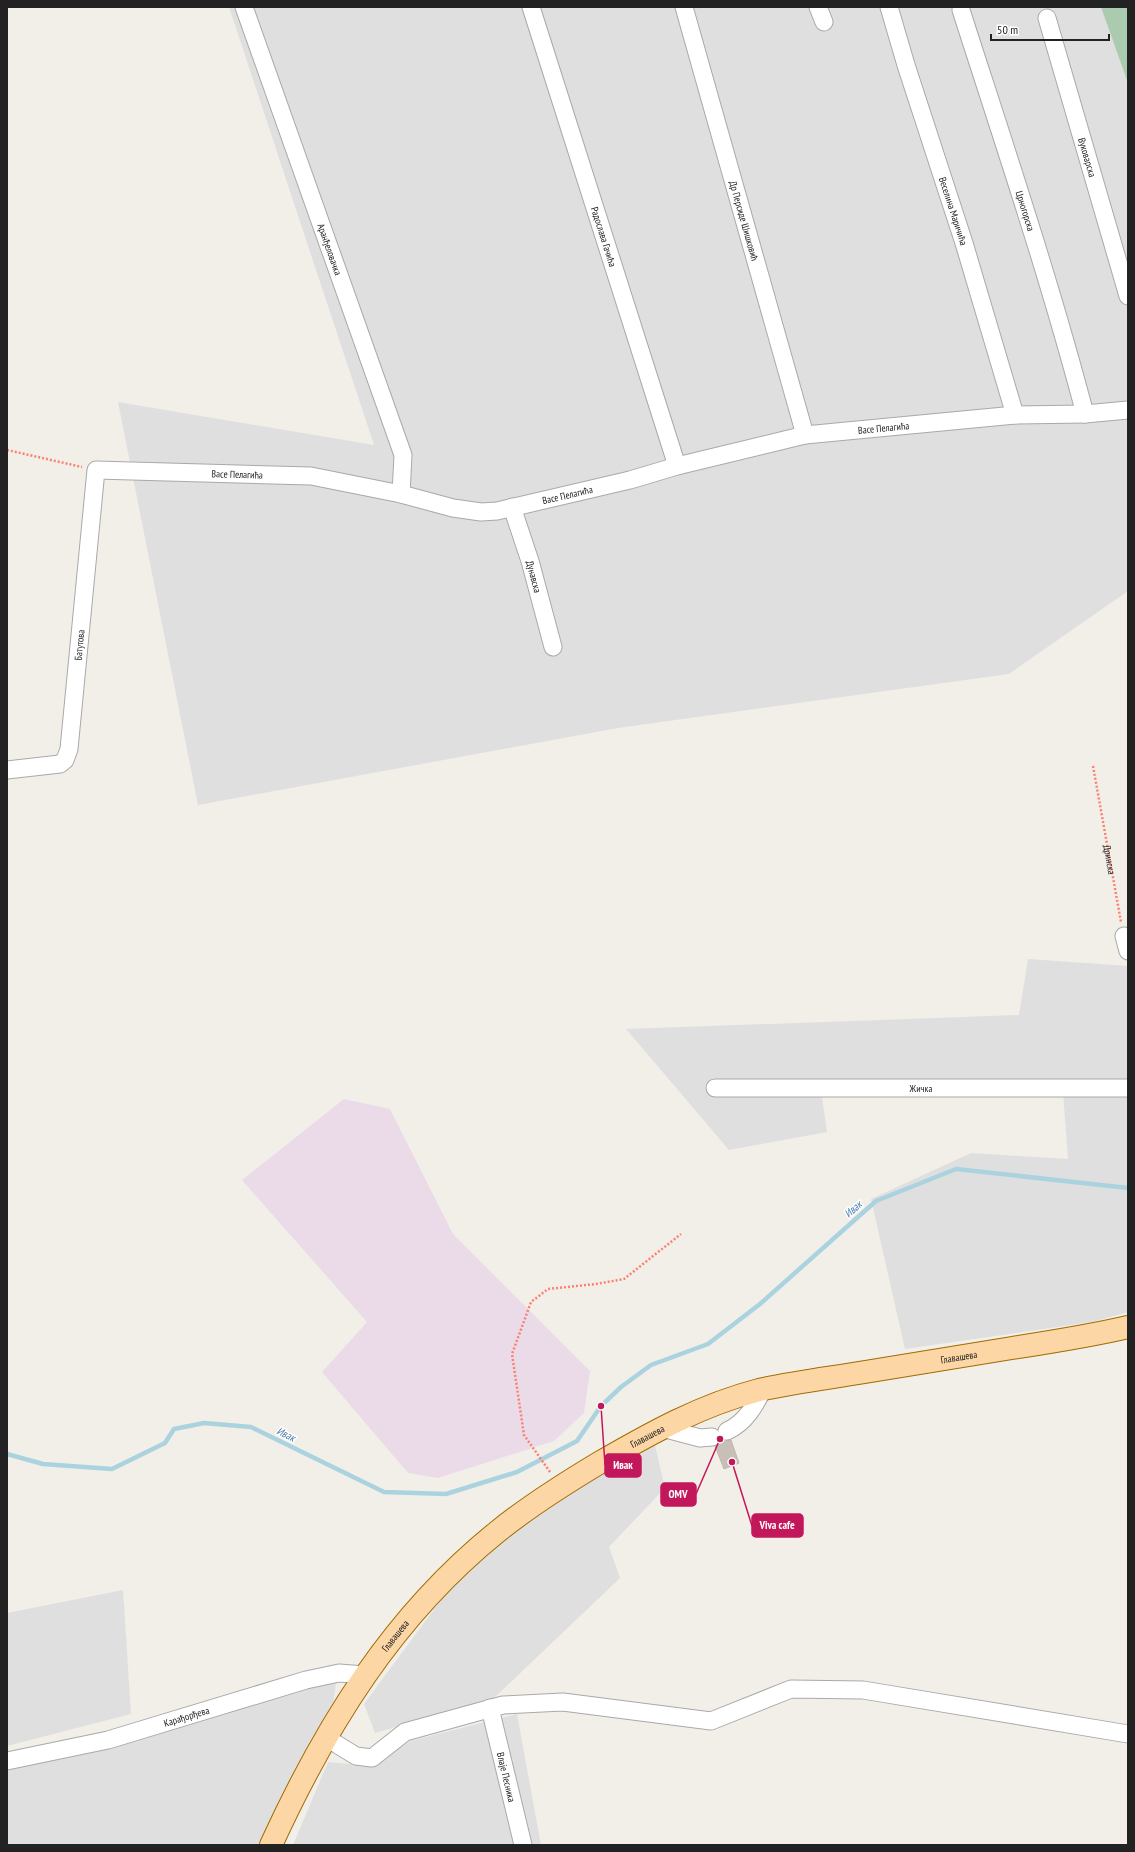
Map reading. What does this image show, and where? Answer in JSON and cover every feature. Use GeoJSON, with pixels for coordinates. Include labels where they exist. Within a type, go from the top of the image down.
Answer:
{"type":"FeatureCollection","features":[{"type":"Feature","properties":{"kind":"main road","name":"Главашева"},"geometry":{"type":"LineString","coordinates":[[270,1845],[304,1776],[326,1737],[365,1675],[403,1627],[437,1588],[495,1533],[560,1487],[618,1452],[702,1408],[763,1389],[1128,1327]]}},
{"type":"Feature","properties":{"kind":"street","name":"Аранђеловачка"},"geometry":{"type":"LineString","coordinates":[[244,7],[403,455],[401,494]]}},
{"type":"Feature","properties":{"kind":"street","name":"Радослава Гачића"},"geometry":{"type":"LineString","coordinates":[[531,7],[677,466]]}},
{"type":"Feature","properties":{"kind":"street","name":"Др Персиде Шишковић"},"geometry":{"type":"LineString","coordinates":[[684,7],[805,435]]}},
{"type":"Feature","properties":{"kind":"street","name":"Веселина Маричића"},"geometry":{"type":"LineString","coordinates":[[889,7],[906,65],[966,251],[1015,415]]}},
{"type":"Feature","properties":{"kind":"street","name":"Црногорска"},"geometry":{"type":"LineString","coordinates":[[961,10],[1038,250],[1067,347],[1084,414]]}},
{"type":"Feature","properties":{"kind":"street","name":"Вуковарска"},"geometry":{"type":"LineString","coordinates":[[1047,18],[1128,296]]}},
{"type":"Feature","properties":{"kind":"street","name":"Васе Пелагића"},"geometry":{"type":"LineString","coordinates":[[96,470],[310,476],[401,494],[453,508],[481,512],[512,508],[630,480],[677,466],[805,435],[1015,415],[1084,414],[1128,410]]}},
{"type":"Feature","properties":{"kind":"street","name":"Батутова"},"geometry":{"type":"LineString","coordinates":[[7,770],[60,764],[65,760],[69,748],[96,470]]}},
{"type":"Feature","properties":{"kind":"street","name":"Дунавска"},"geometry":{"type":"LineString","coordinates":[[512,508],[530,561],[553,647]]}},
{"type":"Feature","properties":{"kind":"street","name":"Жичка"},"geometry":{"type":"LineString","coordinates":[[715,1088],[1128,1088]]}},
{"type":"Feature","properties":{"kind":"street"},"geometry":{"type":"LineString","coordinates":[[662,1428],[700,1438],[720,1434],[736,1427],[743,1420],[755,1405],[763,1389]]}},
{"type":"Feature","properties":{"kind":"street","name":"Карађорђева"},"geometry":{"type":"LineString","coordinates":[[7,1761],[108,1740],[306,1680],[339,1673],[365,1675]]}},
{"type":"Feature","properties":{"kind":"street"},"geometry":{"type":"LineString","coordinates":[[326,1737],[356,1756],[372,1758],[405,1732],[503,1705],[563,1702],[711,1721],[791,1689],[863,1690],[1128,1734]]}},
{"type":"Feature","properties":{"kind":"street","name":"Влаје Песника"},"geometry":{"type":"LineString","coordinates":[[490,1708],[523,1845]]}},
{"type":"Feature","properties":{"kind":"path"},"geometry":{"type":"LineString","coordinates":[[7,450],[96,470]]}},
{"type":"Feature","properties":{"kind":"path","name":"Дринска"},"geometry":{"type":"LineString","coordinates":[[1093,766],[1126,944]]}},
{"type":"Feature","properties":{"kind":"path"},"geometry":{"type":"LineString","coordinates":[[544,1464],[524,1435],[512,1354],[531,1302],[548,1289],[596,1284],[624,1279],[681,1234]]}},
{"type":"Feature","properties":{"kind":"shaded area"},"geometry":{"type":"Polygon","coordinates":[[[229,7],[1128,7],[1128,591],[1009,674],[618,728],[198,805],[118,402],[374,445],[229,7]]]}},
{"type":"Feature","properties":{"kind":"shaded area"},"geometry":{"type":"Polygon","coordinates":[[[1028,959],[1128,966],[1128,1312],[1092,1322],[905,1349],[871,1199],[971,1153],[1068,1159],[1063,1093],[822,1097],[827,1132],[729,1150],[626,1029],[1019,1015],[1028,959]]]}},
{"type":"Feature","properties":{"kind":"shaded area"},"geometry":{"type":"Polygon","coordinates":[[[344,1099],[390,1109],[453,1234],[590,1371],[584,1413],[554,1441],[438,1478],[408,1473],[322,1372],[367,1322],[242,1180],[344,1099]]]}},
{"type":"Feature","properties":{"kind":"shaded area"},"geometry":{"type":"Polygon","coordinates":[[[654,1441],[665,1488],[609,1547],[620,1578],[492,1700],[375,1733],[364,1704],[446,1593],[539,1508],[654,1441]]]}},
{"type":"Feature","properties":{"kind":"shaded area"},"geometry":{"type":"Polygon","coordinates":[[[123,1590],[131,1714],[7,1746],[7,1613],[123,1590]]]}},
{"type":"Feature","properties":{"kind":"shaded area"},"geometry":{"type":"Polygon","coordinates":[[[337,1674],[333,1706],[259,1845],[7,1845],[7,1767],[337,1674]]]}},
{"type":"Feature","properties":{"kind":"shaded area"},"geometry":{"type":"Polygon","coordinates":[[[517,1714],[541,1845],[293,1845],[328,1762],[372,1766],[410,1741],[517,1714]]]}},
{"type":"Feature","properties":{"kind":"green space"},"geometry":{"type":"Polygon","coordinates":[[[1101,7],[1128,7],[1128,83],[1101,7]]]}},
{"type":"Feature","properties":{"kind":"building"},"geometry":{"type":"Polygon","coordinates":[[[721,1439],[731,1440],[739,1463],[724,1469],[715,1446],[721,1439]]]}},
{"type":"Feature","properties":{"kind":"waterway","name":"Ивак"},"geometry":{"type":"LineString","coordinates":[[7,1454],[43,1464],[112,1469],[165,1443],[174,1429],[204,1423],[251,1427],[384,1492],[446,1494],[517,1472],[577,1441],[601,1406],[621,1387],[651,1365],[708,1344],[760,1304],[876,1201],[956,1169],[1128,1188]]}},
{"type":"Feature","properties":{"kind":"place","name":"Ивак"},"geometry":{"type":"Point","coordinates":[601,1406]}},
{"type":"Feature","properties":{"kind":"place","name":"OMV"},"geometry":{"type":"Point","coordinates":[720,1439]}},
{"type":"Feature","properties":{"kind":"place","name":"Viva cafe"},"geometry":{"type":"Point","coordinates":[732,1462]}}]}
